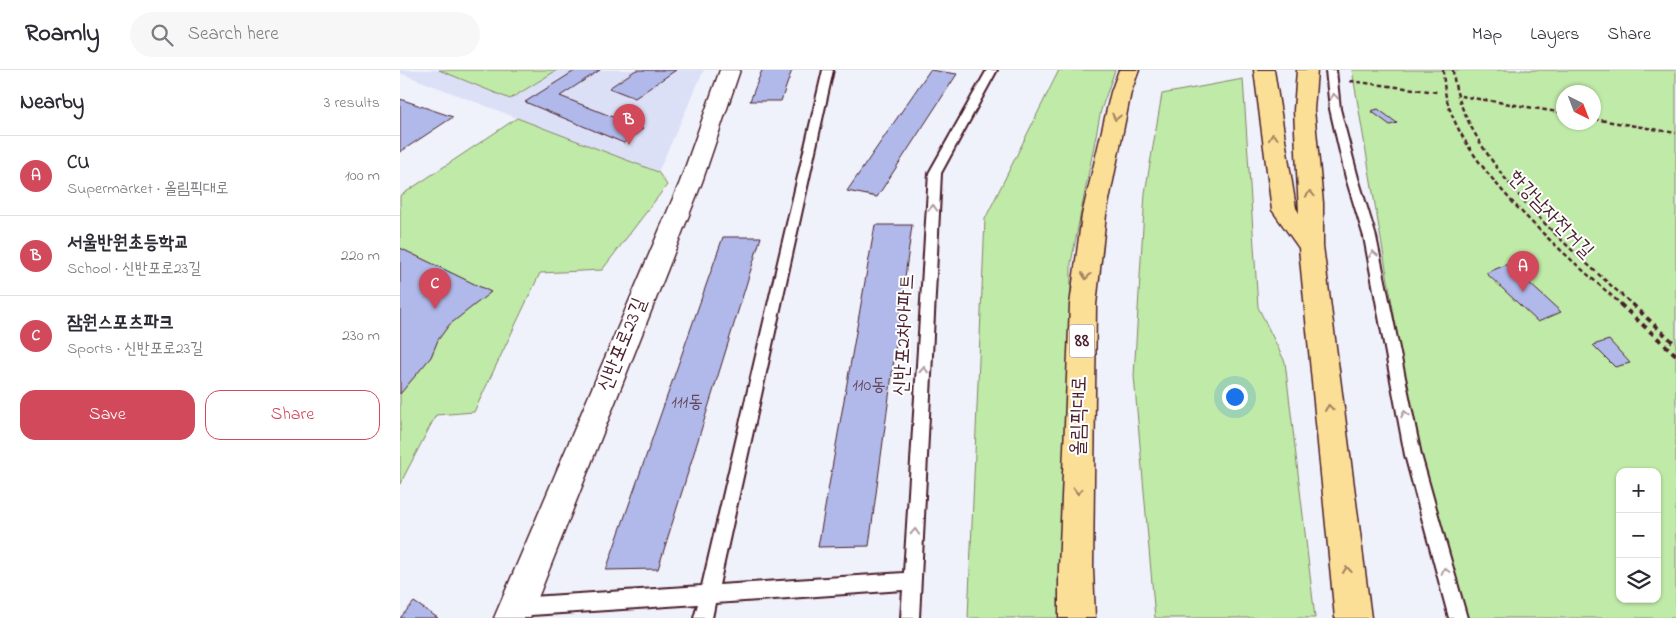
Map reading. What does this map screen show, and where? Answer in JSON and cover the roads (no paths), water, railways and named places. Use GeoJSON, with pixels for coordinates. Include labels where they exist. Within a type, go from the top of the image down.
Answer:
{"type":"FeatureCollection","features":[{"type":"Feature","properties":{"kind":"highway","name":"올림픽대로"},"geometry":{"type":"LineString","coordinates":[[1077,618],[1076,569],[1083,305],[1094,214],[1121,92],[1129,70]]}},
{"type":"Feature","properties":{"kind":"highway"},"geometry":{"type":"LineString","coordinates":[[1264,70],[1284,210],[1311,246]]}},
{"type":"Feature","properties":{"kind":"highway"},"geometry":{"type":"LineString","coordinates":[[1307,70],[1304,110],[1311,203],[1311,246],[1353,618]]}},
{"type":"Feature","properties":{"kind":"street","name":"신반포로23길"},"geometry":{"type":"LineString","coordinates":[[514,612],[691,182],[730,70]]}},
{"type":"Feature","properties":{"kind":"lane"},"geometry":{"type":"LineString","coordinates":[[703,618],[828,70]]}},
{"type":"Feature","properties":{"kind":"lane","name":"신반포2차아파트"},"geometry":{"type":"LineString","coordinates":[[910,618],[935,173],[992,70]]}},
{"type":"Feature","properties":{"kind":"lane"},"geometry":{"type":"LineString","coordinates":[[1331,70],[1335,109],[1352,178],[1370,237],[1413,455],[1458,618]]}},
{"type":"Feature","properties":{"kind":"lane"},"geometry":{"type":"LineString","coordinates":[[514,612],[707,594],[912,581]]}},
{"type":"Feature","properties":{"kind":"place","name":"서울반원초등학교"},"geometry":{"type":"Point","coordinates":[629,145]}},
{"type":"Feature","properties":{"kind":"place","name":"CU"},"geometry":{"type":"Point","coordinates":[1523,292]}},
{"type":"Feature","properties":{"kind":"place","name":"잠원스포츠파크"},"geometry":{"type":"Point","coordinates":[435,309]}}]}
